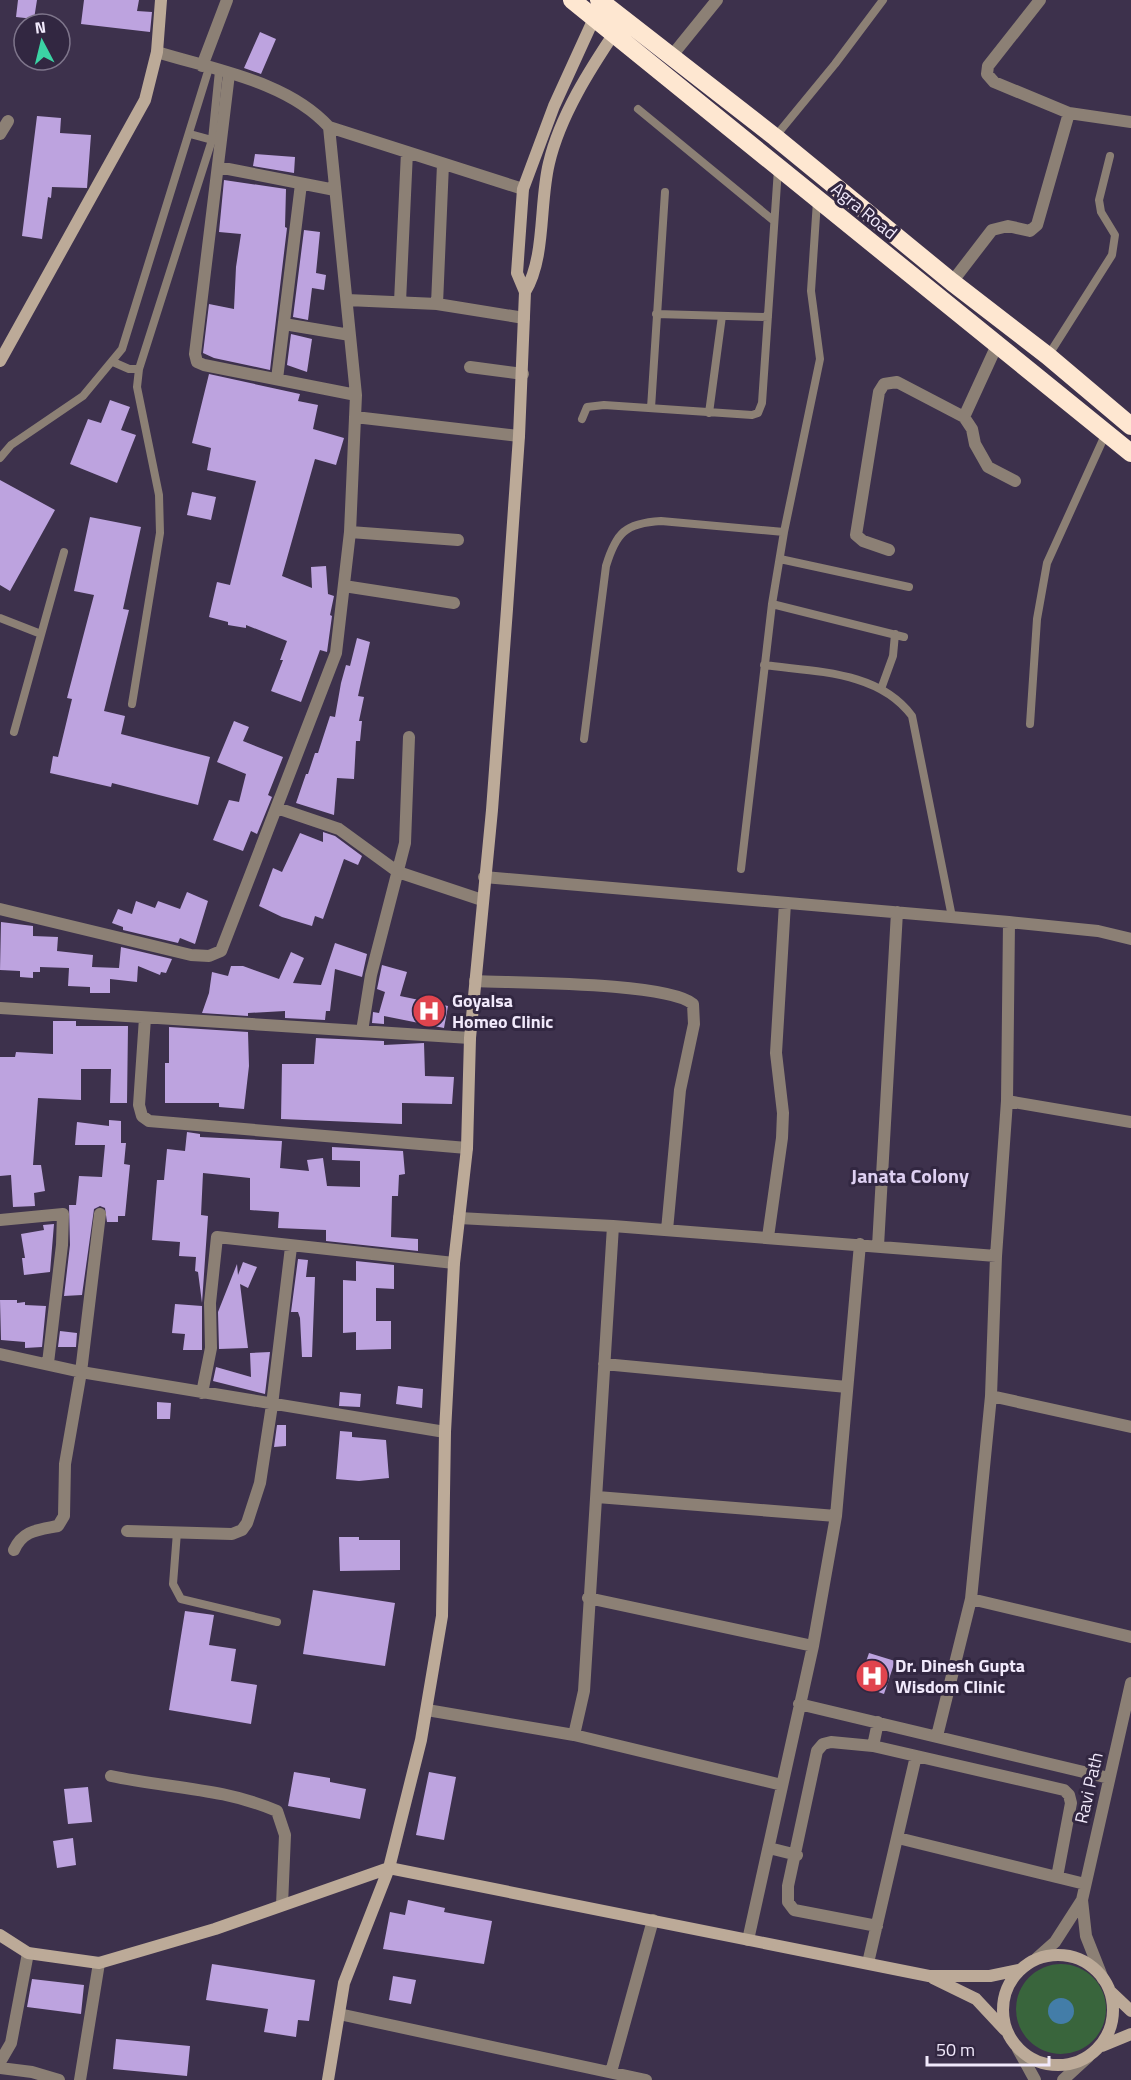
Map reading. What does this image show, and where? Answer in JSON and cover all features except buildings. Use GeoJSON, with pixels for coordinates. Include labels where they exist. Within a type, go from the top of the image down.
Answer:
{"type":"FeatureCollection","features":[{"type":"Feature","properties":{"kind":"highway","name":"Agra Road"},"geometry":{"type":"LineString","coordinates":[[572,0],[598,7],[778,169],[1131,453]]}},
{"type":"Feature","properties":{"kind":"highway","name":"Agra Road"},"geometry":{"type":"LineString","coordinates":[[618,27],[670,58],[775,136],[952,282],[1048,356],[1131,426]]}},
{"type":"Feature","properties":{"kind":"street"},"geometry":{"type":"LineString","coordinates":[[0,362],[145,100],[157,52],[161,0]]}},
{"type":"Feature","properties":{"kind":"street"},"geometry":{"type":"LineString","coordinates":[[226,0],[215,70],[218,167],[195,354],[197,362],[356,395]]}},
{"type":"Feature","properties":{"kind":"street"},"geometry":{"type":"LineString","coordinates":[[670,58],[717,0]]}},
{"type":"Feature","properties":{"kind":"street"},"geometry":{"type":"LineString","coordinates":[[1040,0],[988,66],[987,74],[994,82],[1069,113],[1131,122]]}},
{"type":"Feature","properties":{"kind":"street"},"geometry":{"type":"LineString","coordinates":[[327,2080],[344,1983],[389,1868],[427,1710],[442,1617],[445,1432],[454,1263],[467,1148],[470,1038],[492,810],[523,374],[525,292],[517,273],[520,210],[523,189],[554,106],[598,7]]}},
{"type":"Feature","properties":{"kind":"street"},"geometry":{"type":"LineString","coordinates":[[525,292],[535,275],[541,210],[549,162],[560,131],[618,27]]}},
{"type":"Feature","properties":{"kind":"street"},"geometry":{"type":"LineString","coordinates":[[157,52],[288,94],[313,110],[329,127],[523,189]]}},
{"type":"Feature","properties":{"kind":"street"},"geometry":{"type":"LineString","coordinates":[[952,282],[992,230],[1008,226],[1030,231],[1037,225],[1069,113]]}},
{"type":"Feature","properties":{"kind":"street"},"geometry":{"type":"LineString","coordinates":[[0,134],[8,121]]}},
{"type":"Feature","properties":{"kind":"street"},"geometry":{"type":"LineString","coordinates":[[0,909],[191,955],[209,956],[221,951],[336,653],[350,532],[356,395],[329,127]]}},
{"type":"Feature","properties":{"kind":"street"},"geometry":{"type":"LineString","coordinates":[[400,302],[407,152]]}},
{"type":"Feature","properties":{"kind":"street"},"geometry":{"type":"LineString","coordinates":[[437,304],[443,164]]}},
{"type":"Feature","properties":{"kind":"street"},"geometry":{"type":"LineString","coordinates":[[218,167],[335,190]]}},
{"type":"Feature","properties":{"kind":"street"},"geometry":{"type":"LineString","coordinates":[[277,379],[301,184]]}},
{"type":"Feature","properties":{"kind":"street"},"geometry":{"type":"LineString","coordinates":[[520,210],[541,210]]}},
{"type":"Feature","properties":{"kind":"street"},"geometry":{"type":"LineString","coordinates":[[347,300],[437,304],[524,318]]}},
{"type":"Feature","properties":{"kind":"street"},"geometry":{"type":"LineString","coordinates":[[284,324],[350,335]]}},
{"type":"Feature","properties":{"kind":"street"},"geometry":{"type":"LineString","coordinates":[[964,417],[997,345]]}},
{"type":"Feature","properties":{"kind":"street"},"geometry":{"type":"LineString","coordinates":[[470,367],[523,374]]}},
{"type":"Feature","properties":{"kind":"street"},"geometry":{"type":"LineString","coordinates":[[889,550],[863,542],[856,535],[879,392],[884,384],[897,382],[964,417],[972,429],[975,444],[987,467],[1016,481]]}},
{"type":"Feature","properties":{"kind":"street"},"geometry":{"type":"LineString","coordinates":[[355,417],[519,436]]}},
{"type":"Feature","properties":{"kind":"street"},"geometry":{"type":"LineString","coordinates":[[350,532],[458,540]]}},
{"type":"Feature","properties":{"kind":"street"},"geometry":{"type":"LineString","coordinates":[[344,586],[454,603]]}},
{"type":"Feature","properties":{"kind":"street"},"geometry":{"type":"LineString","coordinates":[[362,1031],[371,975],[398,872],[407,821],[409,737]]}},
{"type":"Feature","properties":{"kind":"street"},"geometry":{"type":"LineString","coordinates":[[278,808],[339,829],[398,872],[482,900]]}},
{"type":"Feature","properties":{"kind":"street"},"geometry":{"type":"LineString","coordinates":[[484,877],[1009,922],[1098,931],[1131,939]]}},
{"type":"Feature","properties":{"kind":"street"},"geometry":{"type":"LineString","coordinates":[[768,1237],[782,1138],[783,1113],[776,1053],[785,903]]}},
{"type":"Feature","properties":{"kind":"street"},"geometry":{"type":"LineString","coordinates":[[878,1246],[897,912]]}},
{"type":"Feature","properties":{"kind":"street"},"geometry":{"type":"LineString","coordinates":[[937,1736],[971,1599],[991,1396],[996,1256],[1007,1101],[1009,922]]}},
{"type":"Feature","properties":{"kind":"street"},"geometry":{"type":"LineString","coordinates":[[475,981],[652,990],[687,999],[693,1004],[694,1024],[680,1090],[667,1230]]}},
{"type":"Feature","properties":{"kind":"street"},"geometry":{"type":"LineString","coordinates":[[0,1008],[470,1038]]}},
{"type":"Feature","properties":{"kind":"street"},"geometry":{"type":"LineString","coordinates":[[145,1018],[139,1105],[142,1116],[149,1121],[467,1148]]}},
{"type":"Feature","properties":{"kind":"street"},"geometry":{"type":"LineString","coordinates":[[1007,1101],[1131,1122]]}},
{"type":"Feature","properties":{"kind":"street"},"geometry":{"type":"LineString","coordinates":[[0,1220],[63,1214],[62,1245],[48,1363]]}},
{"type":"Feature","properties":{"kind":"street"},"geometry":{"type":"LineString","coordinates":[[14,1550],[19,1538],[27,1532],[58,1526],[63,1521],[65,1464],[81,1372],[100,1214]]}},
{"type":"Feature","properties":{"kind":"street"},"geometry":{"type":"LineString","coordinates":[[459,1218],[613,1226],[996,1256]]}},
{"type":"Feature","properties":{"kind":"street"},"geometry":{"type":"LineString","coordinates":[[574,1735],[584,1691],[613,1226]]}},
{"type":"Feature","properties":{"kind":"street"},"geometry":{"type":"LineString","coordinates":[[202,1393],[211,1348],[210,1304],[216,1237],[454,1263]]}},
{"type":"Feature","properties":{"kind":"street"},"geometry":{"type":"LineString","coordinates":[[748,1940],[813,1646],[836,1516],[860,1244]]}},
{"type":"Feature","properties":{"kind":"street"},"geometry":{"type":"LineString","coordinates":[[127,1531],[232,1534],[242,1530],[247,1523],[260,1483],[291,1247]]}},
{"type":"Feature","properties":{"kind":"street"},"geometry":{"type":"LineString","coordinates":[[0,1354],[81,1372],[445,1432]]}},
{"type":"Feature","properties":{"kind":"street"},"geometry":{"type":"LineString","coordinates":[[604,1364],[847,1387]]}},
{"type":"Feature","properties":{"kind":"street"},"geometry":{"type":"LineString","coordinates":[[991,1396],[1131,1427]]}},
{"type":"Feature","properties":{"kind":"street"},"geometry":{"type":"LineString","coordinates":[[597,1497],[836,1516]]}},
{"type":"Feature","properties":{"kind":"street"},"geometry":{"type":"LineString","coordinates":[[588,1598],[813,1646]]}},
{"type":"Feature","properties":{"kind":"street"},"geometry":{"type":"LineString","coordinates":[[971,1599],[1131,1637]]}},
{"type":"Feature","properties":{"kind":"street","name":"Ravi Path"},"geometry":{"type":"LineString","coordinates":[[1082,1900],[1131,1683]]}},
{"type":"Feature","properties":{"kind":"street"},"geometry":{"type":"LineString","coordinates":[[799,1704],[1109,1778]]}},
{"type":"Feature","properties":{"kind":"street"},"geometry":{"type":"LineString","coordinates":[[427,1710],[574,1735],[782,1785]]}},
{"type":"Feature","properties":{"kind":"street"},"geometry":{"type":"LineString","coordinates":[[873,1746],[878,1722]]}},
{"type":"Feature","properties":{"kind":"street"},"geometry":{"type":"LineString","coordinates":[[877,1926],[794,1910],[788,1902],[788,1886],[797,1855],[817,1751],[823,1744],[831,1742],[873,1746],[1064,1790],[1069,1795],[1071,1803],[1057,1877]]}},
{"type":"Feature","properties":{"kind":"street"},"geometry":{"type":"LineString","coordinates":[[868,1963],[916,1756]]}},
{"type":"Feature","properties":{"kind":"street"},"geometry":{"type":"LineString","coordinates":[[1022,1780],[1026,1758]]}},
{"type":"Feature","properties":{"kind":"street"},"geometry":{"type":"LineString","coordinates":[[111,1776],[155,1785],[212,1791],[253,1801],[277,1811],[285,1834],[282,1905]]}},
{"type":"Feature","properties":{"kind":"street"},"geometry":{"type":"LineString","coordinates":[[897,1838],[1085,1884]]}},
{"type":"Feature","properties":{"kind":"street"},"geometry":{"type":"LineString","coordinates":[[769,1848],[797,1855]]}},
{"type":"Feature","properties":{"kind":"street"},"geometry":{"type":"LineString","coordinates":[[0,1935],[28,1953],[99,1962],[214,1929],[389,1868],[929,1976],[990,1976],[1019,1970],[1037,1958],[1055,1942],[1082,1900]]}},
{"type":"Feature","properties":{"kind":"street"},"geometry":{"type":"LineString","coordinates":[[1082,1900],[1086,1936],[1103,1979]]}},
{"type":"Feature","properties":{"kind":"street"},"geometry":{"type":"LineString","coordinates":[[611,2072],[653,1920]]}},
{"type":"Feature","properties":{"kind":"street"},"geometry":{"type":"LineString","coordinates":[[0,2062],[11,2043],[28,1953]]}},
{"type":"Feature","properties":{"kind":"street"},"geometry":{"type":"LineString","coordinates":[[1037,1958],[1067,1955],[1086,1961],[1131,2011]]}},
{"type":"Feature","properties":{"kind":"street"},"geometry":{"type":"LineString","coordinates":[[80,2080],[99,1962]]}},
{"type":"Feature","properties":{"kind":"street"},"geometry":{"type":"LineString","coordinates":[[1007,2032],[1002,2010],[1006,1991],[1019,1970]]}},
{"type":"Feature","properties":{"kind":"street"},"geometry":{"type":"LineString","coordinates":[[929,1976],[976,1999],[1007,2032],[1035,2080]]}},
{"type":"Feature","properties":{"kind":"street"},"geometry":{"type":"LineString","coordinates":[[1102,2046],[1110,2031],[1114,2012],[1112,1992]]}},
{"type":"Feature","properties":{"kind":"street"},"geometry":{"type":"LineString","coordinates":[[339,2013],[646,2080]]}},
{"type":"Feature","properties":{"kind":"street"},"geometry":{"type":"LineString","coordinates":[[1063,2080],[1102,2046],[1131,2034]]}},
{"type":"Feature","properties":{"kind":"street"},"geometry":{"type":"LineString","coordinates":[[1018,2049],[1031,2059],[1050,2065],[1070,2064],[1088,2057]]}},
{"type":"Feature","properties":{"kind":"street"},"geometry":{"type":"LineString","coordinates":[[0,2068],[32,2072],[58,2080]]}},
{"type":"Feature","properties":{"kind":"lane"},"geometry":{"type":"LineString","coordinates":[[775,136],[835,64],[883,0]]}},
{"type":"Feature","properties":{"kind":"lane"},"geometry":{"type":"LineString","coordinates":[[0,458],[11,445],[83,396],[122,349],[190,134],[215,70]]}},
{"type":"Feature","properties":{"kind":"lane"},"geometry":{"type":"LineString","coordinates":[[132,705],[160,533],[159,495],[137,387],[139,369],[212,140],[215,70]]}},
{"type":"Feature","properties":{"kind":"lane"},"geometry":{"type":"LineString","coordinates":[[638,109],[774,221]]}},
{"type":"Feature","properties":{"kind":"lane"},"geometry":{"type":"LineString","coordinates":[[190,134],[212,140]]}},
{"type":"Feature","properties":{"kind":"lane"},"geometry":{"type":"LineString","coordinates":[[1048,356],[1112,255],[1115,235],[1101,212],[1100,200],[1110,156]]}},
{"type":"Feature","properties":{"kind":"lane"},"geometry":{"type":"LineString","coordinates":[[582,419],[587,407],[594,406],[752,415],[758,413],[762,403],[778,169]]}},
{"type":"Feature","properties":{"kind":"lane"},"geometry":{"type":"LineString","coordinates":[[651,408],[665,192]]}},
{"type":"Feature","properties":{"kind":"lane"},"geometry":{"type":"LineString","coordinates":[[741,869],[772,604],[784,532],[820,359],[811,291],[817,201]]}},
{"type":"Feature","properties":{"kind":"lane"},"geometry":{"type":"LineString","coordinates":[[656,314],[768,317]]}},
{"type":"Feature","properties":{"kind":"lane"},"geometry":{"type":"LineString","coordinates":[[709,413],[722,316]]}},
{"type":"Feature","properties":{"kind":"lane"},"geometry":{"type":"LineString","coordinates":[[113,362],[129,369],[139,369]]}},
{"type":"Feature","properties":{"kind":"lane"},"geometry":{"type":"LineString","coordinates":[[1030,724],[1037,619],[1047,563],[1106,432]]}},
{"type":"Feature","properties":{"kind":"lane"},"geometry":{"type":"LineString","coordinates":[[584,739],[606,566],[612,546],[621,533],[642,522],[661,521],[784,532]]}},
{"type":"Feature","properties":{"kind":"lane"},"geometry":{"type":"LineString","coordinates":[[14,732],[64,552]]}},
{"type":"Feature","properties":{"kind":"lane"},"geometry":{"type":"LineString","coordinates":[[780,559],[909,588]]}},
{"type":"Feature","properties":{"kind":"lane"},"geometry":{"type":"LineString","coordinates":[[772,604],[900,636],[881,689]]}},
{"type":"Feature","properties":{"kind":"lane"},"geometry":{"type":"LineString","coordinates":[[0,618],[41,634]]}},
{"type":"Feature","properties":{"kind":"lane"},"geometry":{"type":"LineString","coordinates":[[764,665],[863,680],[900,701],[912,716],[952,917]]}},
{"type":"Feature","properties":{"kind":"lane"},"geometry":{"type":"LineString","coordinates":[[177,1532],[173,1584],[181,1599],[277,1622]]}},
{"type":"Feature","properties":{"kind":"green space"},"geometry":{"type":"Polygon","coordinates":[[[1061,1964],[1078,1968],[1093,1977],[1102,1992],[1106,2009],[1102,2026],[1093,2041],[1078,2050],[1061,2054],[1044,2050],[1029,2041],[1020,2026],[1016,2009],[1020,1992],[1029,1977],[1044,1968],[1061,1964]]]}},
{"type":"Feature","properties":{"kind":"water"},"geometry":{"type":"Polygon","coordinates":[[[1061,1998],[1070,2002],[1074,2011],[1070,2020],[1061,2024],[1052,2020],[1048,2011],[1052,2002],[1061,1998]]]}},
{"type":"Feature","properties":{"kind":"place","name":"Goyalsa Homeo Clinic"},"geometry":{"type":"Point","coordinates":[429,1011]}},
{"type":"Feature","properties":{"kind":"place","name":"Dr. Dinesh Gupta Wisdom Clinic"},"geometry":{"type":"Point","coordinates":[872,1676]}},
{"type":"Feature","properties":{"kind":"district","name":"Janata Colony"},"geometry":{"type":"Point","coordinates":[910,1176]}}]}
